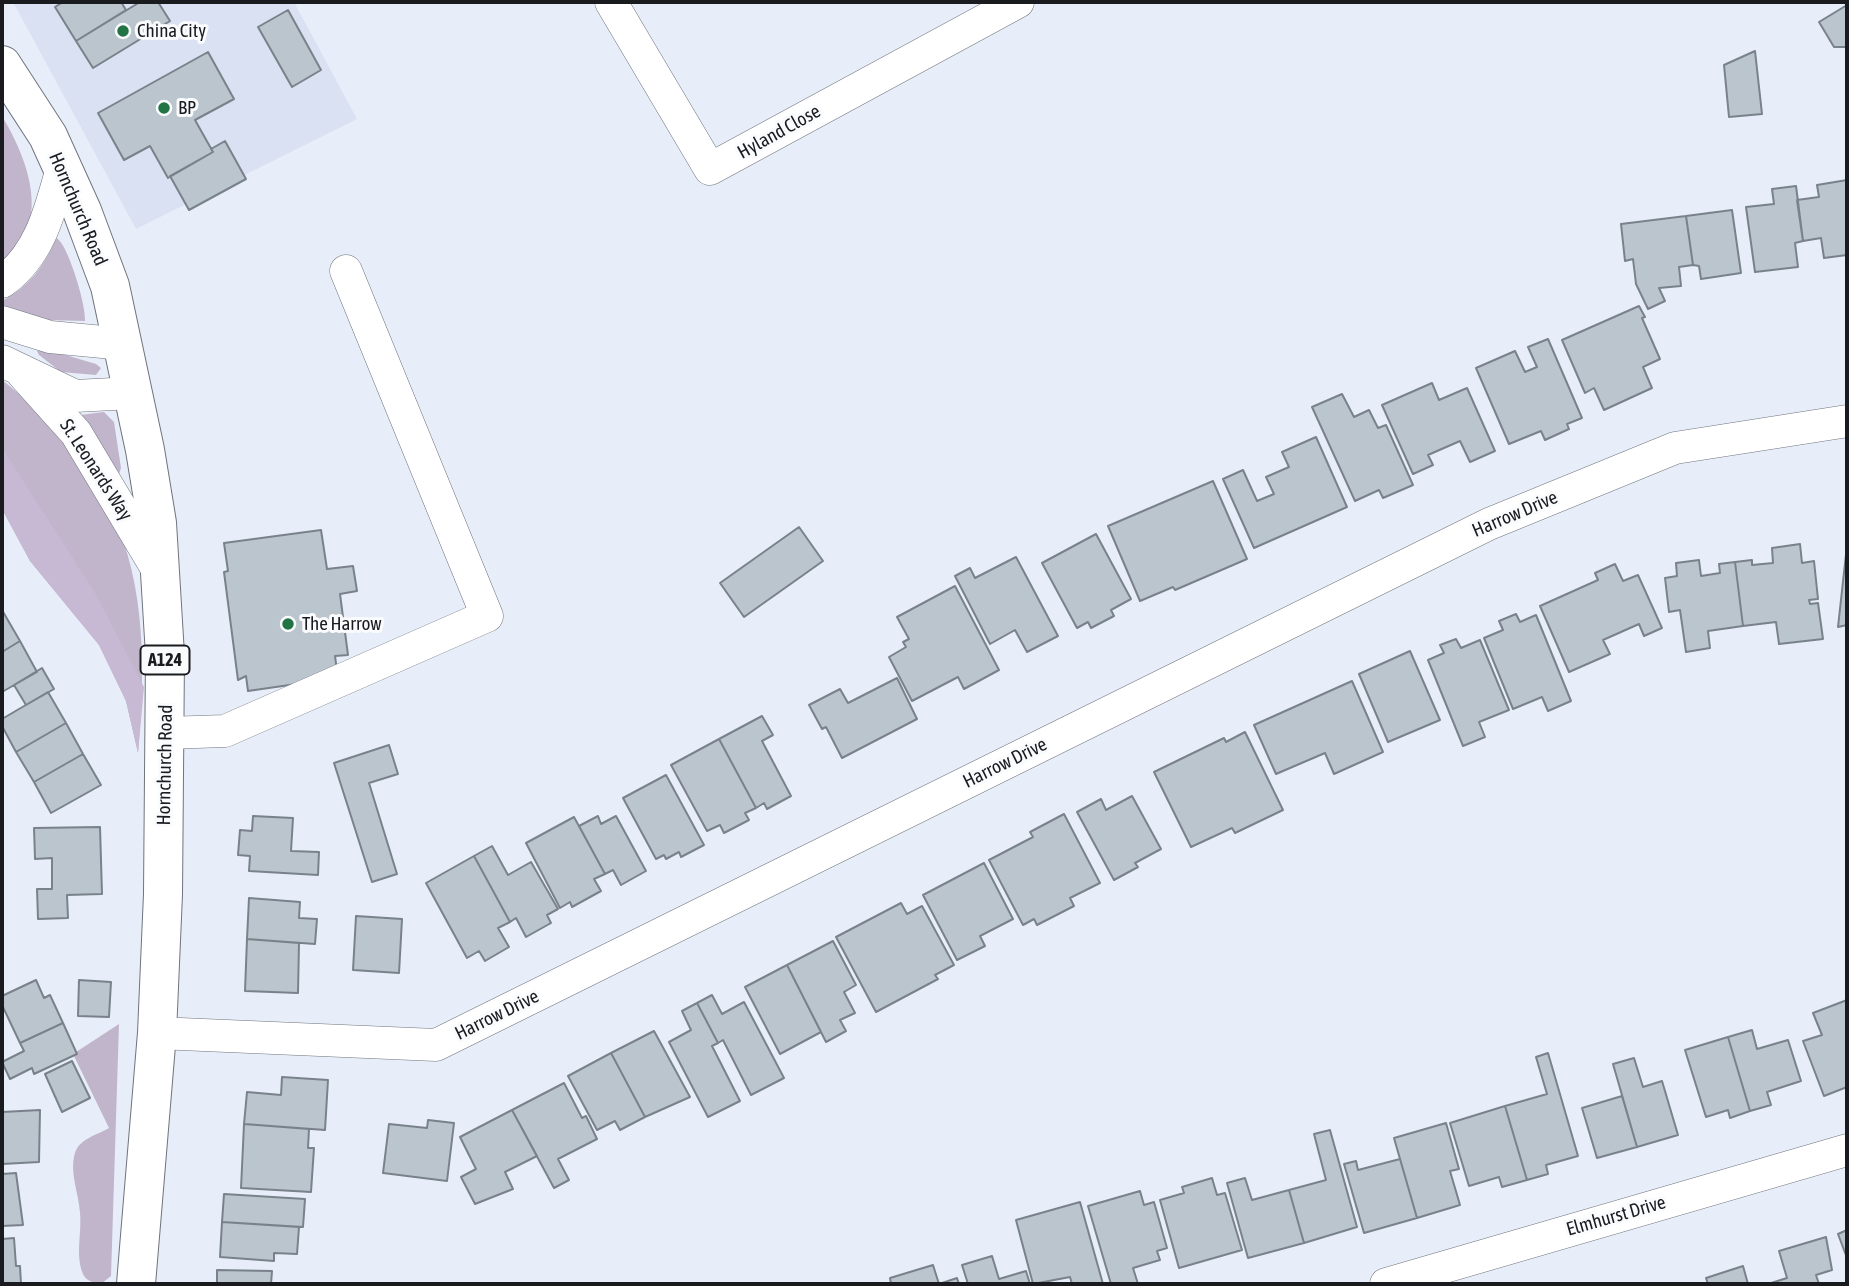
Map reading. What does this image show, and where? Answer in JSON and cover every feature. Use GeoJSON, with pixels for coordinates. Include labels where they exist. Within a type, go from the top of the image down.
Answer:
{"type":"FeatureCollection","features":[{"type":"Feature","properties":{"kind":"main road","name":"Hornchurch Road"},"geometry":{"type":"LineString","coordinates":[[2,65],[48,136],[110,286],[124,344],[157,523],[166,733],[157,1033],[136,1284]]}},
{"type":"Feature","properties":{"kind":"street","name":"Hyland Close"},"geometry":{"type":"LineString","coordinates":[[611,2],[710,169],[1018,2]]}},
{"type":"Feature","properties":{"kind":"street"},"geometry":{"type":"LineString","coordinates":[[2,282],[19,270],[37,244],[62,168]]}},
{"type":"Feature","properties":{"kind":"street"},"geometry":{"type":"LineString","coordinates":[[166,733],[225,731],[487,617],[346,271]]}},
{"type":"Feature","properties":{"kind":"street"},"geometry":{"type":"LineString","coordinates":[[2,323],[50,337],[124,344]]}},
{"type":"Feature","properties":{"kind":"street","name":"St. Leonards Way"},"geometry":{"type":"LineString","coordinates":[[12,367],[75,396],[133,393]]}},
{"type":"Feature","properties":{"kind":"street","name":"St. Leonards Way"},"geometry":{"type":"LineString","coordinates":[[12,367],[76,433],[160,573]]}},
{"type":"Feature","properties":{"kind":"street","name":"Harrow Drive"},"geometry":{"type":"LineString","coordinates":[[157,1033],[436,1045],[1489,524],[1675,449],[1847,421]]}},
{"type":"Feature","properties":{"kind":"street","name":"Elmhurst Drive"},"geometry":{"type":"LineString","coordinates":[[1385,1284],[1847,1150]]}},
{"type":"Feature","properties":{"kind":"shaded area"},"geometry":{"type":"Polygon","coordinates":[[[13,2],[294,2],[357,119],[136,229],[13,2]]]}},
{"type":"Feature","properties":{"kind":"shaded area"},"geometry":{"type":"Polygon","coordinates":[[[2,116],[21,153],[27,173],[31,213],[27,231],[18,249],[2,265],[2,116]]]}},
{"type":"Feature","properties":{"kind":"shaded area"},"geometry":{"type":"Polygon","coordinates":[[[56,238],[65,250],[75,275],[85,321],[46,320],[2,310],[2,301],[20,289],[35,274],[56,238]]]}},
{"type":"Feature","properties":{"kind":"shaded area"},"geometry":{"type":"Polygon","coordinates":[[[42,348],[96,364],[101,368],[96,375],[61,372],[39,355],[37,351],[42,348]]]}},
{"type":"Feature","properties":{"kind":"shaded area"},"geometry":{"type":"Polygon","coordinates":[[[2,380],[38,411],[66,444],[108,506],[123,540],[137,599],[141,630],[142,692],[138,753],[126,701],[99,645],[30,561],[2,509],[2,380]]]}},
{"type":"Feature","properties":{"kind":"shaded area"},"geometry":{"type":"Polygon","coordinates":[[[104,412],[114,422],[121,468],[119,474],[80,415],[104,412]]]}},
{"type":"Feature","properties":{"kind":"shaded area"},"geometry":{"type":"Polygon","coordinates":[[[2,448],[94,591],[144,687],[138,753],[126,701],[99,645],[30,561],[2,509],[2,448]]]}},
{"type":"Feature","properties":{"kind":"shaded area"},"geometry":{"type":"Polygon","coordinates":[[[119,1024],[111,1276],[101,1284],[86,1278],[81,1267],[80,1213],[73,1160],[80,1144],[109,1128],[73,1054],[119,1024]]]}},
{"type":"Feature","properties":{"kind":"building"},"geometry":{"type":"Polygon","coordinates":[[[63,2],[121,2],[126,10],[76,41],[55,7],[63,2]]]}},
{"type":"Feature","properties":{"kind":"building","name":"China City"},"geometry":{"type":"Polygon","coordinates":[[[140,2],[158,2],[170,21],[93,68],[76,41],[140,2]]]}},
{"type":"Feature","properties":{"kind":"building"},"geometry":{"type":"Polygon","coordinates":[[[1847,5],[1847,47],[1834,47],[1819,22],[1847,5]]]}},
{"type":"Feature","properties":{"kind":"building"},"geometry":{"type":"Polygon","coordinates":[[[288,10],[321,70],[292,87],[258,27],[288,10]]]}},
{"type":"Feature","properties":{"kind":"building"},"geometry":{"type":"Polygon","coordinates":[[[1755,51],[1762,114],[1729,117],[1724,65],[1755,51]]]}},
{"type":"Feature","properties":{"kind":"building"},"geometry":{"type":"Polygon","coordinates":[[[208,52],[234,99],[195,120],[213,152],[168,178],[150,146],[124,160],[98,113],[208,52]]]}},
{"type":"Feature","properties":{"kind":"building"},"geometry":{"type":"Polygon","coordinates":[[[225,141],[246,179],[189,210],[170,176],[213,152],[211,149],[225,141]]]}},
{"type":"Feature","properties":{"kind":"building"},"geometry":{"type":"Polygon","coordinates":[[[1847,180],[1847,255],[1824,258],[1821,238],[1803,241],[1797,200],[1819,197],[1817,185],[1847,180]]]}},
{"type":"Feature","properties":{"kind":"building"},"geometry":{"type":"Polygon","coordinates":[[[1796,186],[1803,241],[1795,243],[1798,267],[1755,272],[1746,207],[1774,204],[1772,189],[1796,186]]]}},
{"type":"Feature","properties":{"kind":"building"},"geometry":{"type":"Polygon","coordinates":[[[1732,210],[1741,273],[1701,279],[1699,266],[1693,265],[1686,216],[1732,210]]]}},
{"type":"Feature","properties":{"kind":"building"},"geometry":{"type":"Polygon","coordinates":[[[1686,216],[1693,265],[1679,267],[1681,286],[1659,288],[1665,301],[1648,309],[1636,284],[1633,259],[1625,261],[1621,224],[1686,216]]]}},
{"type":"Feature","properties":{"kind":"building"},"geometry":{"type":"Polygon","coordinates":[[[1639,306],[1660,359],[1643,367],[1652,388],[1604,410],[1594,388],[1585,393],[1562,340],[1639,306]]]}},
{"type":"Feature","properties":{"kind":"building"},"geometry":{"type":"Polygon","coordinates":[[[1548,339],[1582,418],[1567,424],[1569,429],[1545,440],[1541,431],[1509,444],[1476,368],[1515,351],[1525,372],[1537,367],[1528,347],[1548,339]]]}},
{"type":"Feature","properties":{"kind":"building"},"geometry":{"type":"Polygon","coordinates":[[[1432,383],[1439,400],[1467,388],[1495,451],[1470,462],[1460,441],[1428,455],[1433,465],[1413,474],[1382,405],[1432,383]]]}},
{"type":"Feature","properties":{"kind":"building"},"geometry":{"type":"Polygon","coordinates":[[[1342,394],[1354,417],[1369,410],[1378,428],[1386,425],[1413,485],[1383,498],[1379,490],[1355,501],[1312,407],[1342,394]]]}},
{"type":"Feature","properties":{"kind":"building"},"geometry":{"type":"Polygon","coordinates":[[[1316,437],[1347,507],[1254,548],[1223,479],[1243,470],[1257,501],[1274,494],[1266,477],[1289,467],[1282,452],[1316,437]]]}},
{"type":"Feature","properties":{"kind":"building"},"geometry":{"type":"Polygon","coordinates":[[[1213,481],[1247,559],[1175,590],[1173,587],[1140,601],[1108,526],[1213,481]]]}},
{"type":"Feature","properties":{"kind":"building"},"geometry":{"type":"Polygon","coordinates":[[[799,527],[823,561],[744,617],[720,583],[799,527]]]}},
{"type":"Feature","properties":{"kind":"building","name":"The Harrow"},"geometry":{"type":"Polygon","coordinates":[[[321,530],[327,569],[353,566],[357,591],[340,594],[348,655],[335,656],[338,678],[248,691],[246,676],[238,680],[224,572],[228,571],[224,543],[321,530]]]}},
{"type":"Feature","properties":{"kind":"building"},"geometry":{"type":"Polygon","coordinates":[[[1096,534],[1131,599],[1111,610],[1114,616],[1091,628],[1088,622],[1077,628],[1042,563],[1096,534]]]}},
{"type":"Feature","properties":{"kind":"building"},"geometry":{"type":"Polygon","coordinates":[[[1800,544],[1802,563],[1814,561],[1818,599],[1809,600],[1810,604],[1818,603],[1823,639],[1779,644],[1776,622],[1743,626],[1735,562],[1752,560],[1752,565],[1773,563],[1772,548],[1800,544]]]}},
{"type":"Feature","properties":{"kind":"building"},"geometry":{"type":"Polygon","coordinates":[[[1847,545],[1847,625],[1838,627],[1847,545]]]}},
{"type":"Feature","properties":{"kind":"building"},"geometry":{"type":"Polygon","coordinates":[[[1016,557],[1058,636],[1027,652],[1015,630],[990,644],[955,576],[970,568],[975,578],[1016,557]]]}},
{"type":"Feature","properties":{"kind":"building"},"geometry":{"type":"Polygon","coordinates":[[[1699,560],[1701,576],[1720,573],[1719,564],[1735,562],[1743,626],[1708,631],[1710,648],[1686,652],[1680,610],[1669,612],[1665,578],[1677,576],[1676,563],[1699,560]]]}},
{"type":"Feature","properties":{"kind":"building"},"geometry":{"type":"Polygon","coordinates":[[[1615,564],[1623,581],[1638,575],[1662,628],[1644,636],[1639,624],[1603,640],[1610,654],[1569,672],[1540,606],[1598,580],[1595,573],[1615,564]]]}},
{"type":"Feature","properties":{"kind":"building"},"geometry":{"type":"Polygon","coordinates":[[[955,586],[999,670],[964,689],[958,677],[912,701],[889,657],[906,647],[903,642],[909,639],[897,617],[955,586]]]}},
{"type":"Feature","properties":{"kind":"building"},"geometry":{"type":"Polygon","coordinates":[[[2,610],[20,641],[2,652],[2,610]]]}},
{"type":"Feature","properties":{"kind":"building"},"geometry":{"type":"Polygon","coordinates":[[[1516,614],[1520,622],[1536,615],[1571,701],[1548,711],[1542,697],[1513,709],[1484,638],[1503,630],[1499,621],[1516,614]]]}},
{"type":"Feature","properties":{"kind":"building"},"geometry":{"type":"Polygon","coordinates":[[[1456,639],[1461,648],[1480,640],[1509,710],[1479,722],[1485,737],[1463,746],[1428,660],[1444,653],[1440,645],[1456,639]]]}},
{"type":"Feature","properties":{"kind":"building"},"geometry":{"type":"Polygon","coordinates":[[[20,641],[37,672],[2,692],[2,652],[20,641]]]}},
{"type":"Feature","properties":{"kind":"building"},"geometry":{"type":"Polygon","coordinates":[[[1410,651],[1440,720],[1388,742],[1359,674],[1410,651]]]}},
{"type":"Feature","properties":{"kind":"building"},"geometry":{"type":"Polygon","coordinates":[[[42,668],[54,689],[26,705],[14,685],[42,668]]]}},
{"type":"Feature","properties":{"kind":"building"},"geometry":{"type":"Polygon","coordinates":[[[897,678],[917,719],[842,758],[826,727],[822,729],[809,705],[840,689],[848,703],[897,678]]]}},
{"type":"Feature","properties":{"kind":"building"},"geometry":{"type":"Polygon","coordinates":[[[1352,681],[1383,752],[1334,774],[1325,753],[1276,774],[1254,725],[1352,681]]]}},
{"type":"Feature","properties":{"kind":"building"},"geometry":{"type":"Polygon","coordinates":[[[48,692],[66,723],[16,752],[2,726],[2,719],[48,692]]]}},
{"type":"Feature","properties":{"kind":"building"},"geometry":{"type":"Polygon","coordinates":[[[762,716],[773,735],[762,741],[791,796],[767,809],[764,803],[756,808],[719,739],[762,716]]]}},
{"type":"Feature","properties":{"kind":"building"},"geometry":{"type":"Polygon","coordinates":[[[66,723],[83,754],[34,782],[16,752],[66,723]]]}},
{"type":"Feature","properties":{"kind":"building"},"geometry":{"type":"Polygon","coordinates":[[[1245,732],[1283,810],[1235,833],[1232,828],[1191,847],[1154,772],[1224,738],[1226,742],[1245,732]]]}},
{"type":"Feature","properties":{"kind":"building"},"geometry":{"type":"Polygon","coordinates":[[[719,739],[756,808],[745,813],[749,820],[724,833],[720,825],[707,831],[671,765],[719,739]]]}},
{"type":"Feature","properties":{"kind":"building"},"geometry":{"type":"Polygon","coordinates":[[[389,745],[398,774],[369,783],[397,874],[372,882],[334,763],[389,745]]]}},
{"type":"Feature","properties":{"kind":"building"},"geometry":{"type":"Polygon","coordinates":[[[83,754],[101,785],[51,813],[34,782],[83,754]]]}},
{"type":"Feature","properties":{"kind":"building"},"geometry":{"type":"Polygon","coordinates":[[[666,775],[704,845],[681,857],[679,852],[666,859],[664,855],[656,859],[623,798],[666,775]]]}},
{"type":"Feature","properties":{"kind":"building"},"geometry":{"type":"Polygon","coordinates":[[[1132,796],[1161,849],[1135,863],[1138,867],[1114,880],[1077,812],[1101,799],[1106,810],[1132,796]]]}},
{"type":"Feature","properties":{"kind":"building"},"geometry":{"type":"Polygon","coordinates":[[[1064,814],[1100,883],[1070,898],[1074,906],[1037,925],[1034,919],[1023,925],[989,860],[1033,837],[1030,832],[1064,814]]]}},
{"type":"Feature","properties":{"kind":"building"},"geometry":{"type":"Polygon","coordinates":[[[253,816],[293,818],[291,851],[319,852],[318,875],[249,871],[250,856],[238,855],[240,830],[252,831],[253,816]]]}},
{"type":"Feature","properties":{"kind":"building"},"geometry":{"type":"Polygon","coordinates":[[[598,816],[601,824],[616,816],[646,871],[621,885],[613,870],[605,874],[579,826],[598,816]]]}},
{"type":"Feature","properties":{"kind":"building"},"geometry":{"type":"Polygon","coordinates":[[[574,817],[605,874],[594,879],[601,891],[572,907],[570,902],[560,908],[526,843],[574,817]]]}},
{"type":"Feature","properties":{"kind":"building"},"geometry":{"type":"Polygon","coordinates":[[[100,827],[102,894],[67,895],[68,918],[38,919],[37,889],[52,889],[52,858],[35,859],[34,828],[100,827]]]}},
{"type":"Feature","properties":{"kind":"building"},"geometry":{"type":"Polygon","coordinates":[[[492,846],[508,875],[531,862],[558,909],[547,915],[551,923],[526,937],[516,918],[510,922],[474,856],[492,846]]]}},
{"type":"Feature","properties":{"kind":"building"},"geometry":{"type":"Polygon","coordinates":[[[474,856],[510,922],[498,928],[509,947],[485,961],[479,951],[467,958],[426,883],[474,856]]]}},
{"type":"Feature","properties":{"kind":"building"},"geometry":{"type":"Polygon","coordinates":[[[984,863],[1013,919],[980,936],[985,946],[957,960],[923,895],[984,863]]]}},
{"type":"Feature","properties":{"kind":"building"},"geometry":{"type":"Polygon","coordinates":[[[249,898],[300,902],[299,918],[317,919],[315,944],[247,939],[249,898]]]}},
{"type":"Feature","properties":{"kind":"building"},"geometry":{"type":"Polygon","coordinates":[[[901,903],[907,914],[922,906],[954,965],[935,975],[938,979],[876,1012],[836,937],[901,903]]]}},
{"type":"Feature","properties":{"kind":"building"},"geometry":{"type":"Polygon","coordinates":[[[356,916],[402,919],[399,973],[353,970],[356,916]]]}},
{"type":"Feature","properties":{"kind":"building"},"geometry":{"type":"Polygon","coordinates":[[[247,939],[299,943],[298,993],[245,991],[247,939]]]}},
{"type":"Feature","properties":{"kind":"building"},"geometry":{"type":"Polygon","coordinates":[[[833,941],[856,985],[844,992],[855,1013],[840,1020],[846,1031],[826,1042],[787,965],[833,941]]]}},
{"type":"Feature","properties":{"kind":"building"},"geometry":{"type":"Polygon","coordinates":[[[787,965],[821,1032],[780,1054],[745,987],[787,965]]]}},
{"type":"Feature","properties":{"kind":"building"},"geometry":{"type":"Polygon","coordinates":[[[36,980],[44,998],[50,995],[63,1023],[20,1043],[2,1005],[2,996],[36,980]]]}},
{"type":"Feature","properties":{"kind":"building"},"geometry":{"type":"Polygon","coordinates":[[[79,980],[111,982],[109,1017],[78,1016],[79,980]]]}},
{"type":"Feature","properties":{"kind":"building"},"geometry":{"type":"Polygon","coordinates":[[[712,995],[722,1014],[744,1002],[784,1078],[751,1095],[723,1040],[718,1043],[697,1003],[712,995]]]}},
{"type":"Feature","properties":{"kind":"building"},"geometry":{"type":"Polygon","coordinates":[[[1847,1000],[1847,1087],[1824,1096],[1803,1041],[1822,1035],[1813,1013],[1847,1000]]]}},
{"type":"Feature","properties":{"kind":"building"},"geometry":{"type":"Polygon","coordinates":[[[697,1003],[718,1043],[712,1046],[740,1101],[708,1117],[669,1042],[691,1030],[682,1011],[697,1003]]]}},
{"type":"Feature","properties":{"kind":"building"},"geometry":{"type":"Polygon","coordinates":[[[63,1023],[77,1054],[34,1074],[32,1068],[10,1079],[2,1062],[24,1051],[20,1043],[63,1023]]]}},
{"type":"Feature","properties":{"kind":"building"},"geometry":{"type":"Polygon","coordinates":[[[1752,1030],[1757,1049],[1788,1040],[1801,1081],[1767,1092],[1771,1105],[1750,1111],[1728,1037],[1752,1030]]]}},
{"type":"Feature","properties":{"kind":"building"},"geometry":{"type":"Polygon","coordinates":[[[654,1031],[690,1097],[645,1117],[611,1053],[654,1031]]]}},
{"type":"Feature","properties":{"kind":"building"},"geometry":{"type":"Polygon","coordinates":[[[1728,1037],[1750,1111],[1730,1118],[1728,1110],[1706,1117],[1685,1050],[1728,1037]]]}},
{"type":"Feature","properties":{"kind":"building"},"geometry":{"type":"Polygon","coordinates":[[[611,1053],[645,1117],[620,1130],[615,1121],[597,1130],[568,1076],[611,1053]]]}},
{"type":"Feature","properties":{"kind":"building"},"geometry":{"type":"Polygon","coordinates":[[[1548,1053],[1578,1156],[1546,1165],[1548,1174],[1527,1180],[1505,1106],[1547,1094],[1536,1057],[1548,1053]]]}},
{"type":"Feature","properties":{"kind":"building"},"geometry":{"type":"Polygon","coordinates":[[[1634,1058],[1643,1087],[1662,1081],[1678,1135],[1637,1147],[1613,1064],[1634,1058]]]}},
{"type":"Feature","properties":{"kind":"building"},"geometry":{"type":"Polygon","coordinates":[[[72,1061],[90,1098],[62,1112],[45,1074],[72,1061]]]}},
{"type":"Feature","properties":{"kind":"building"},"geometry":{"type":"Polygon","coordinates":[[[282,1077],[328,1080],[325,1130],[244,1124],[247,1092],[281,1095],[282,1077]]]}},
{"type":"Feature","properties":{"kind":"building"},"geometry":{"type":"Polygon","coordinates":[[[564,1083],[582,1118],[586,1116],[597,1139],[558,1159],[569,1180],[554,1188],[512,1110],[564,1083]]]}},
{"type":"Feature","properties":{"kind":"building"},"geometry":{"type":"Polygon","coordinates":[[[1622,1096],[1637,1147],[1597,1158],[1582,1108],[1622,1096]]]}},
{"type":"Feature","properties":{"kind":"building"},"geometry":{"type":"Polygon","coordinates":[[[1505,1106],[1527,1180],[1502,1187],[1499,1177],[1469,1186],[1450,1123],[1505,1106]]]}},
{"type":"Feature","properties":{"kind":"building"},"geometry":{"type":"Polygon","coordinates":[[[40,1110],[39,1162],[2,1164],[2,1112],[40,1110]]]}},
{"type":"Feature","properties":{"kind":"building"},"geometry":{"type":"Polygon","coordinates":[[[512,1110],[537,1156],[505,1172],[513,1189],[475,1204],[461,1177],[476,1169],[460,1137],[512,1110]]]}},
{"type":"Feature","properties":{"kind":"building"},"geometry":{"type":"Polygon","coordinates":[[[428,1120],[454,1123],[447,1181],[383,1173],[389,1124],[427,1128],[428,1120]]]}},
{"type":"Feature","properties":{"kind":"building"},"geometry":{"type":"Polygon","coordinates":[[[1446,1123],[1459,1169],[1450,1171],[1460,1205],[1417,1218],[1394,1138],[1446,1123]]]}},
{"type":"Feature","properties":{"kind":"building"},"geometry":{"type":"Polygon","coordinates":[[[244,1124],[309,1129],[308,1148],[314,1148],[311,1192],[241,1188],[244,1124]]]}},
{"type":"Feature","properties":{"kind":"building"},"geometry":{"type":"Polygon","coordinates":[[[1330,1130],[1357,1227],[1304,1243],[1289,1190],[1326,1180],[1314,1134],[1330,1130]]]}},
{"type":"Feature","properties":{"kind":"building"},"geometry":{"type":"Polygon","coordinates":[[[1400,1159],[1417,1218],[1364,1233],[1344,1164],[1356,1161],[1358,1170],[1400,1159]]]}},
{"type":"Feature","properties":{"kind":"building"},"geometry":{"type":"Polygon","coordinates":[[[16,1173],[23,1225],[2,1226],[2,1174],[16,1173]]]}},
{"type":"Feature","properties":{"kind":"building"},"geometry":{"type":"Polygon","coordinates":[[[1212,1178],[1217,1195],[1225,1193],[1242,1250],[1179,1268],[1160,1200],[1184,1193],[1182,1187],[1212,1178]]]}},
{"type":"Feature","properties":{"kind":"building"},"geometry":{"type":"Polygon","coordinates":[[[1245,1178],[1252,1200],[1289,1190],[1304,1243],[1248,1258],[1227,1183],[1245,1178]]]}},
{"type":"Feature","properties":{"kind":"building"},"geometry":{"type":"Polygon","coordinates":[[[1140,1191],[1144,1205],[1154,1202],[1167,1248],[1157,1251],[1160,1260],[1133,1268],[1138,1284],[1111,1284],[1088,1206],[1140,1191]]]}},
{"type":"Feature","properties":{"kind":"building"},"geometry":{"type":"Polygon","coordinates":[[[224,1194],[305,1199],[303,1227],[222,1222],[224,1194]]]}},
{"type":"Feature","properties":{"kind":"building"},"geometry":{"type":"Polygon","coordinates":[[[1080,1202],[1103,1284],[1072,1284],[1070,1277],[1033,1284],[1016,1220],[1080,1202]]]}},
{"type":"Feature","properties":{"kind":"building"},"geometry":{"type":"Polygon","coordinates":[[[222,1222],[299,1227],[297,1254],[274,1253],[274,1261],[220,1257],[222,1222]]]}},
{"type":"Feature","properties":{"kind":"building"},"geometry":{"type":"Polygon","coordinates":[[[1847,1230],[1847,1258],[1838,1234],[1847,1230]]]}},
{"type":"Feature","properties":{"kind":"building"},"geometry":{"type":"Polygon","coordinates":[[[1826,1237],[1832,1270],[1816,1275],[1819,1284],[1768,1284],[1787,1278],[1779,1251],[1826,1237]]]}},
{"type":"Feature","properties":{"kind":"building"},"geometry":{"type":"Polygon","coordinates":[[[14,1238],[16,1266],[20,1266],[21,1284],[2,1284],[2,1239],[14,1238]]]}},
{"type":"Feature","properties":{"kind":"building"},"geometry":{"type":"Polygon","coordinates":[[[992,1256],[999,1279],[1026,1271],[1030,1284],[968,1284],[962,1265],[992,1256]]]}},
{"type":"Feature","properties":{"kind":"building"},"geometry":{"type":"Polygon","coordinates":[[[933,1265],[939,1284],[891,1284],[890,1278],[933,1265]]]}},
{"type":"Feature","properties":{"kind":"building"},"geometry":{"type":"Polygon","coordinates":[[[1743,1266],[1748,1284],[1708,1284],[1706,1278],[1743,1266]]]}},
{"type":"Feature","properties":{"kind":"building"},"geometry":{"type":"Polygon","coordinates":[[[217,1270],[272,1271],[271,1284],[217,1284],[217,1270]]]}},
{"type":"Feature","properties":{"kind":"building"},"geometry":{"type":"Polygon","coordinates":[[[957,1278],[959,1284],[939,1284],[957,1278]]]}},
{"type":"Feature","properties":{"kind":"place","name":"China City"},"geometry":{"type":"Point","coordinates":[123,31]}},
{"type":"Feature","properties":{"kind":"place","name":"BP"},"geometry":{"type":"Point","coordinates":[164,108]}},
{"type":"Feature","properties":{"kind":"place","name":"The Harrow"},"geometry":{"type":"Point","coordinates":[288,624]}}]}
